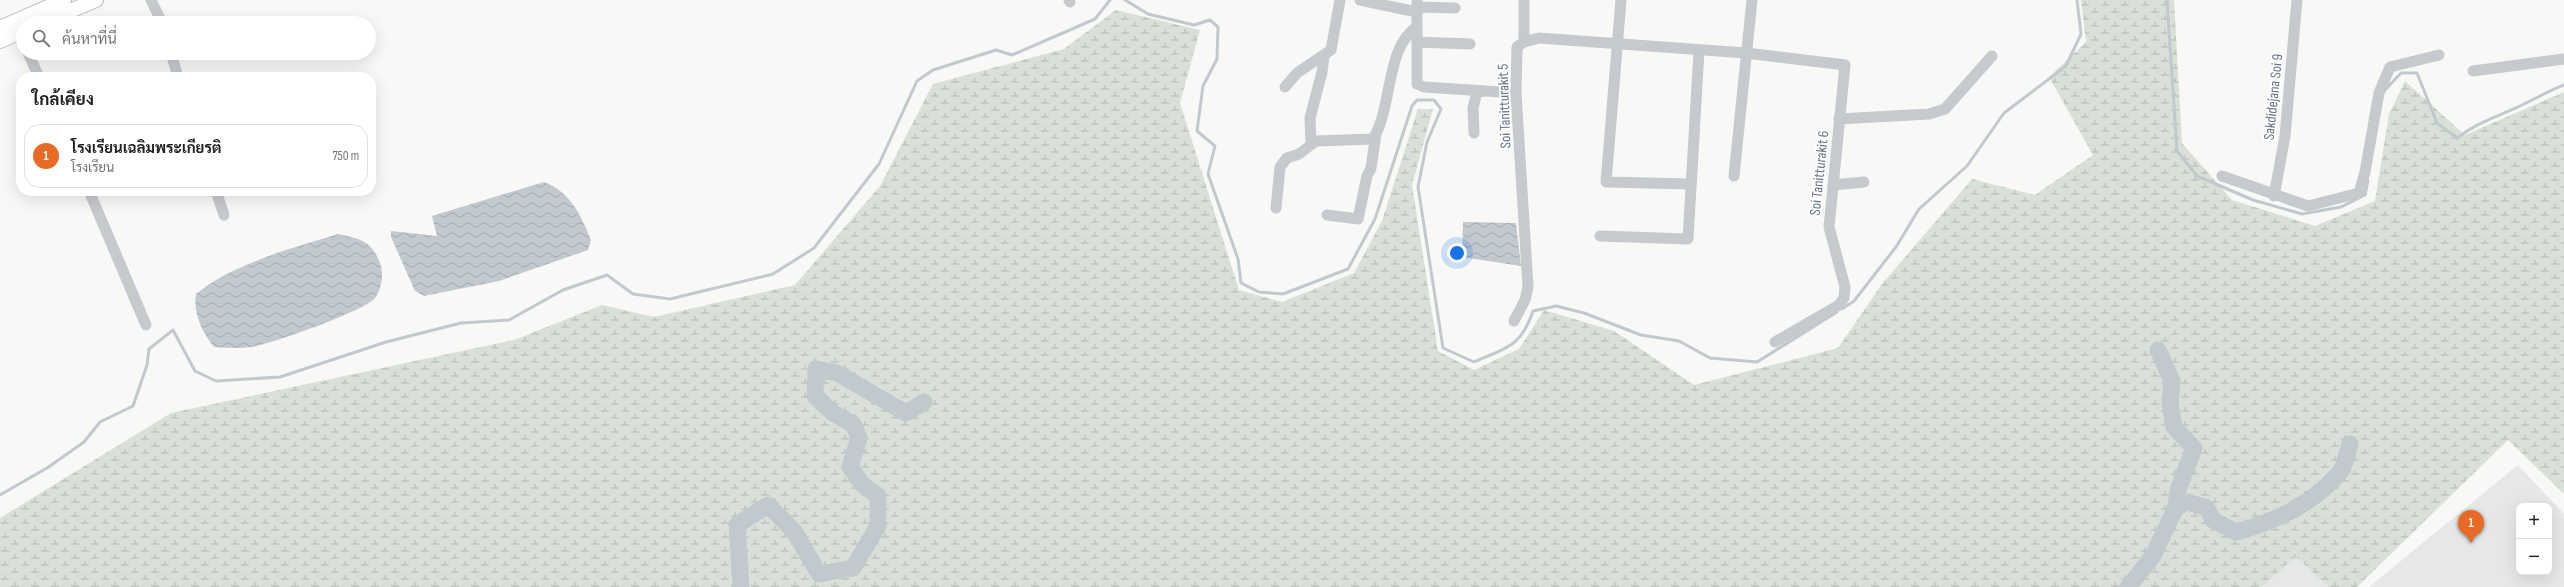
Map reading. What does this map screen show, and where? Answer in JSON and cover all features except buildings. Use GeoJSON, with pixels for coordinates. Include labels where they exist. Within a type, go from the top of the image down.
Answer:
{"type":"FeatureCollection","features":[{"type":"Feature","properties":{"kind":"main road"},"geometry":{"type":"LineString","coordinates":[[27,16],[64,0]]}},
{"type":"Feature","properties":{"kind":"main road"},"geometry":{"type":"LineString","coordinates":[[58,16],[96,0]]}},
{"type":"Feature","properties":{"kind":"main road"},"geometry":{"type":"LineString","coordinates":[[0,28],[16,21]]}},
{"type":"Feature","properties":{"kind":"main road"},"geometry":{"type":"LineString","coordinates":[[0,41],[16,37]]}},
{"type":"Feature","properties":{"kind":"street"},"geometry":{"type":"LineString","coordinates":[[151,0],[159,16]]}},
{"type":"Feature","properties":{"kind":"street"},"geometry":{"type":"LineString","coordinates":[[1360,0],[1455,8]]}},
{"type":"Feature","properties":{"kind":"street"},"geometry":{"type":"LineString","coordinates":[[1524,0],[1524,42],[1539,38],[1699,51],[1746,53]]}},
{"type":"Feature","properties":{"kind":"street"},"geometry":{"type":"LineString","coordinates":[[1621,0],[1606,182],[1690,184]]}},
{"type":"Feature","properties":{"kind":"street"},"geometry":{"type":"LineString","coordinates":[[1734,176],[1752,0]]}},
{"type":"Feature","properties":{"kind":"street","name":"Sakdidejana Soi 9"},"geometry":{"type":"LineString","coordinates":[[2274,196],[2285,136],[2297,0]]}},
{"type":"Feature","properties":{"kind":"street"},"geometry":{"type":"LineString","coordinates":[[1285,87],[1297,73],[1331,50],[1338,4]]}},
{"type":"Feature","properties":{"kind":"street"},"geometry":{"type":"LineString","coordinates":[[1417,6],[1416,84],[1424,87],[1516,93]]}},
{"type":"Feature","properties":{"kind":"street"},"geometry":{"type":"LineString","coordinates":[[1276,208],[1280,167],[1287,158],[1299,154],[1311,143],[1318,140],[1373,139],[1384,116],[1391,72],[1401,46],[1410,31],[1417,27]]}},
{"type":"Feature","properties":{"kind":"street"},"geometry":{"type":"LineString","coordinates":[[1417,42],[1470,44]]}},
{"type":"Feature","properties":{"kind":"street","name":"Soi Tanitturakit 5"},"geometry":{"type":"LineString","coordinates":[[1514,321],[1525,300],[1528,287],[1516,93],[1517,47],[1524,42]]}},
{"type":"Feature","properties":{"kind":"street"},"geometry":{"type":"LineString","coordinates":[[1600,236],[1688,239],[1690,184],[1699,51]]}},
{"type":"Feature","properties":{"kind":"street","name":"Soi Tanitturakit 6"},"geometry":{"type":"LineString","coordinates":[[1746,53],[1845,65],[1829,227],[1845,287],[1844,298],[1840,305],[1775,342]]}},
{"type":"Feature","properties":{"kind":"street"},"geometry":{"type":"LineString","coordinates":[[2222,176],[2274,196],[2308,206],[2359,193],[2365,172],[2379,92],[2390,67],[2439,55]]}},
{"type":"Feature","properties":{"kind":"street"},"geometry":{"type":"LineString","coordinates":[[1311,143],[1310,118],[1322,72],[1324,56]]}},
{"type":"Feature","properties":{"kind":"street"},"geometry":{"type":"LineString","coordinates":[[1839,119],[1929,114],[1945,109],[1992,56]]}},
{"type":"Feature","properties":{"kind":"street"},"geometry":{"type":"LineString","coordinates":[[2473,72],[2564,59]]}},
{"type":"Feature","properties":{"kind":"street"},"geometry":{"type":"LineString","coordinates":[[31,60],[37,72]]}},
{"type":"Feature","properties":{"kind":"street"},"geometry":{"type":"LineString","coordinates":[[173,60],[177,72]]}},
{"type":"Feature","properties":{"kind":"street"},"geometry":{"type":"LineString","coordinates":[[1474,133],[1474,104],[1477,92],[1483,91]]}},
{"type":"Feature","properties":{"kind":"street"},"geometry":{"type":"LineString","coordinates":[[1327,216],[1358,219],[1367,176],[1371,168],[1376,134]]}},
{"type":"Feature","properties":{"kind":"street"},"geometry":{"type":"LineString","coordinates":[[1833,186],[1864,182]]}},
{"type":"Feature","properties":{"kind":"street"},"geometry":{"type":"LineString","coordinates":[[91,196],[146,325]]}},
{"type":"Feature","properties":{"kind":"street"},"geometry":{"type":"LineString","coordinates":[[218,196],[224,215]]}},
{"type":"Feature","properties":{"kind":"shaded area"},"geometry":{"type":"Polygon","coordinates":[[[2518,465],[2564,514],[2564,587],[2369,587],[2518,465]]]}},
{"type":"Feature","properties":{"kind":"shaded area"},"geometry":{"type":"Polygon","coordinates":[[[2298,548],[2334,587],[2252,587],[2298,548]]]}},
{"type":"Feature","properties":{"kind":"green space"},"geometry":{"type":"Polygon","coordinates":[[[2081,0],[2174,0],[2182,143],[2232,200],[2315,226],[2375,201],[2389,114],[2405,81],[2465,135],[2564,92],[2564,494],[2508,440],[2357,587],[2329,587],[2296,557],[2261,587],[0,587],[0,518],[171,413],[514,340],[602,305],[654,317],[795,285],[880,186],[933,84],[1064,49],[1116,10],[1200,30],[1180,103],[1239,290],[1282,302],[1354,273],[1382,221],[1418,109],[1433,109],[1412,185],[1438,351],[1474,370],[1519,349],[1544,310],[1614,331],[1694,385],[1838,348],[1882,284],[1972,179],[2035,195],[2093,155],[2049,77],[2086,42],[2081,0]]]}},
{"type":"Feature","properties":{"kind":"water"},"geometry":{"type":"Polygon","coordinates":[[[544,182],[561,192],[574,206],[591,240],[588,250],[499,281],[424,296],[415,291],[391,237],[391,231],[437,236],[432,216],[544,182]]]}},
{"type":"Feature","properties":{"kind":"water"},"geometry":{"type":"Polygon","coordinates":[[[1463,222],[1516,223],[1521,266],[1462,257],[1463,222]]]}},
{"type":"Feature","properties":{"kind":"water"},"geometry":{"type":"Polygon","coordinates":[[[338,234],[359,239],[369,245],[377,255],[382,276],[381,285],[375,298],[368,304],[338,318],[266,343],[246,348],[214,347],[199,322],[195,301],[196,294],[211,283],[245,266],[283,251],[338,234]]]}},
{"type":"Feature","properties":{"kind":"waterway"},"geometry":{"type":"LineString","coordinates":[[0,495],[47,468],[84,442],[100,422],[133,406],[147,365],[149,349],[173,330],[195,371],[216,381],[280,377],[386,342],[461,323],[509,320],[563,290],[607,275],[633,294],[670,299],[773,274],[814,248],[879,164],[917,81],[933,70],[996,50],[1012,55],[1095,19],[1110,0]]}},
{"type":"Feature","properties":{"kind":"waterway"},"geometry":{"type":"LineString","coordinates":[[1125,0],[1148,14],[1194,25],[1210,20],[1218,27],[1217,59],[1203,86],[1197,131],[1215,146],[1208,174],[1238,259],[1241,283],[1259,292],[1283,294],[1348,269],[1375,219],[1412,106],[1417,100],[1434,100],[1441,109],[1427,142],[1418,187],[1443,348],[1474,362],[1511,345],[1523,332],[1533,311],[1556,306],[1584,313],[1641,335],[1679,341],[1710,358],[1757,362],[1837,312]]}},
{"type":"Feature","properties":{"kind":"waterway"},"geometry":{"type":"LineString","coordinates":[[1842,309],[1854,301],[1896,247],[1919,209],[1967,166],[2004,113],[2066,66],[2081,34],[2077,0]]}},
{"type":"Feature","properties":{"kind":"waterway"},"geometry":{"type":"LineString","coordinates":[[2167,0],[2177,151],[2197,176],[2253,200],[2302,214],[2341,207],[2365,195],[2368,181]]}},
{"type":"Feature","properties":{"kind":"waterway"},"geometry":{"type":"LineString","coordinates":[[2385,90],[2401,73],[2417,73],[2437,123],[2457,138],[2480,124],[2564,85]]}},
{"type":"Feature","properties":{"kind":"waterway"},"geometry":{"type":"LineString","coordinates":[[2158,350],[2172,381],[2170,403],[2174,427],[2194,448],[2178,490],[2176,507]]}},
{"type":"Feature","properties":{"kind":"waterway"},"geometry":{"type":"LineString","coordinates":[[741,587],[737,525],[768,505],[794,531],[819,574],[853,568],[878,526],[878,496],[862,484],[850,467],[859,438],[853,424],[833,413],[815,396],[816,369],[837,373],[906,413],[924,402]]}},
{"type":"Feature","properties":{"kind":"waterway"},"geometry":{"type":"LineString","coordinates":[[2128,587],[2153,556],[2176,507],[2188,502],[2207,508],[2213,520],[2236,532],[2264,523],[2292,511],[2305,503],[2328,484],[2343,467],[2350,444]]}},
{"type":"Feature","properties":{"kind":"place","name":"โรงเรียนเฉลิมพระเกียรติ"},"geometry":{"type":"Point","coordinates":[2471,543]}}]}
